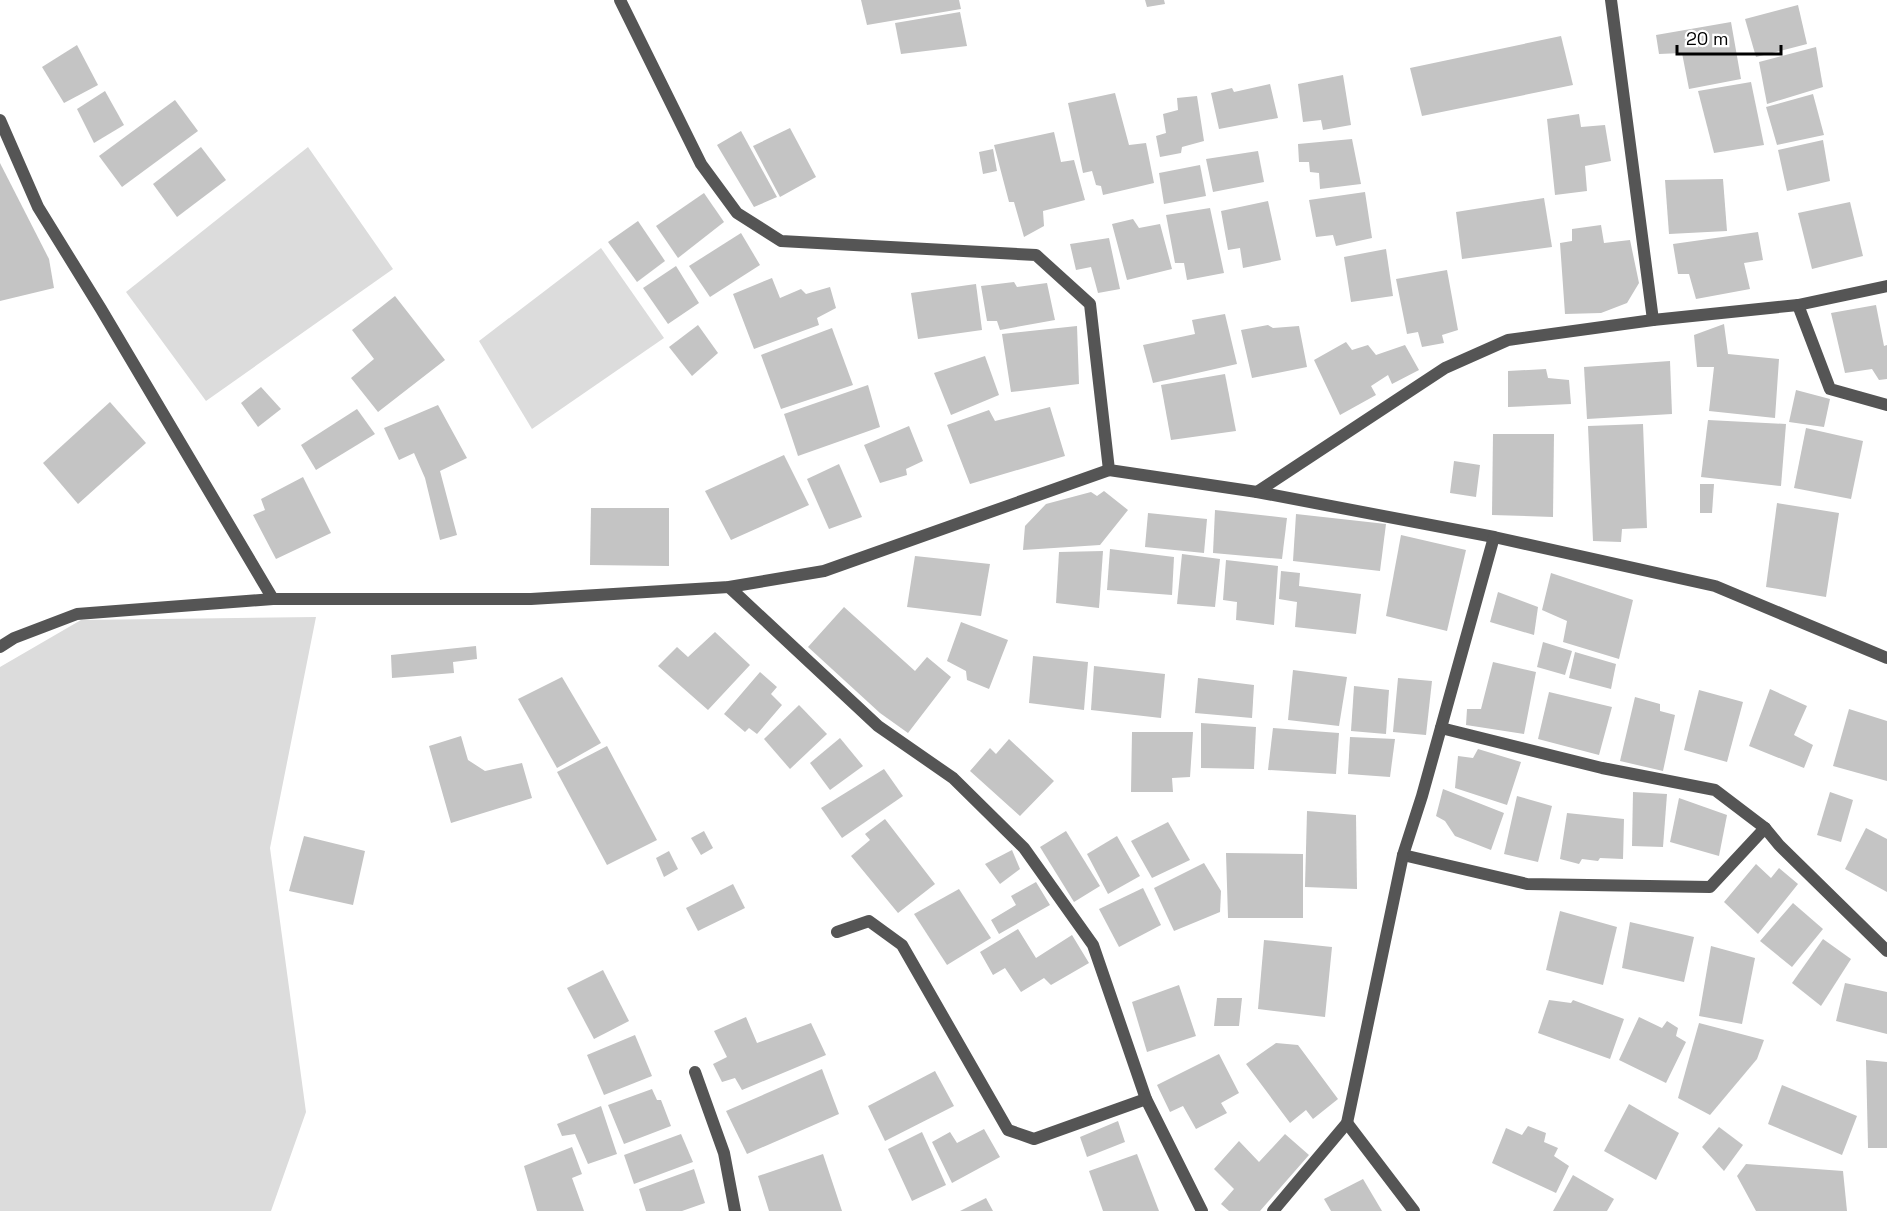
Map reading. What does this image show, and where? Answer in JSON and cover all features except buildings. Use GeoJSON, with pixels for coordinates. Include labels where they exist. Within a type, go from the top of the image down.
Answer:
{"type":"FeatureCollection","features":[{"type":"Feature","properties":{"kind":"street"},"geometry":{"type":"LineString","coordinates":[[620,0],[701,164],[737,213],[781,241],[1036,255],[1090,304],[1109,470]]}},
{"type":"Feature","properties":{"kind":"street"},"geometry":{"type":"LineString","coordinates":[[1611,0],[1653,320]]}},
{"type":"Feature","properties":{"kind":"street"},"geometry":{"type":"LineString","coordinates":[[0,120],[38,207],[273,599]]}},
{"type":"Feature","properties":{"kind":"street"},"geometry":{"type":"LineString","coordinates":[[1257,492],[1445,368],[1508,340],[1653,320],[1798,305],[1887,286]]}},
{"type":"Feature","properties":{"kind":"street"},"geometry":{"type":"LineString","coordinates":[[1798,305],[1830,389],[1887,405]]}},
{"type":"Feature","properties":{"kind":"street"},"geometry":{"type":"LineString","coordinates":[[0,647],[14,638],[76,614],[273,599],[531,599],[729,587],[824,571],[1109,470],[1257,492],[1494,537],[1715,586],[1887,657]]}},
{"type":"Feature","properties":{"kind":"street"},"geometry":{"type":"LineString","coordinates":[[1273,1211],[1347,1123],[1403,855],[1422,796],[1494,537]]}},
{"type":"Feature","properties":{"kind":"street"},"geometry":{"type":"LineString","coordinates":[[729,587],[878,726],[953,778],[1024,848],[1093,945],[1146,1099],[1202,1211]]}},
{"type":"Feature","properties":{"kind":"street"},"geometry":{"type":"LineString","coordinates":[[1441,728],[1602,768],[1715,790],[1765,828],[1779,845],[1887,951]]}},
{"type":"Feature","properties":{"kind":"street"},"geometry":{"type":"LineString","coordinates":[[1403,855],[1527,884],[1710,887],[1765,828]]}},
{"type":"Feature","properties":{"kind":"street"},"geometry":{"type":"LineString","coordinates":[[837,932],[869,921],[902,945],[1008,1130],[1034,1139],[1146,1099]]}},
{"type":"Feature","properties":{"kind":"street"},"geometry":{"type":"LineString","coordinates":[[695,1072],[724,1153],[735,1211]]}},
{"type":"Feature","properties":{"kind":"street"},"geometry":{"type":"LineString","coordinates":[[1347,1123],[1414,1211]]}},
{"type":"Feature","properties":{"kind":"shaded area"},"geometry":{"type":"Polygon","coordinates":[[[308,147],[393,269],[206,401],[126,292],[308,147]]]}},
{"type":"Feature","properties":{"kind":"shaded area"},"geometry":{"type":"Polygon","coordinates":[[[601,248],[664,338],[532,429],[479,341],[601,248]]]}},
{"type":"Feature","properties":{"kind":"shaded area"},"geometry":{"type":"Polygon","coordinates":[[[316,617],[270,848],[306,1112],[271,1211],[0,1211],[0,667],[81,620],[316,617]]]}}]}
